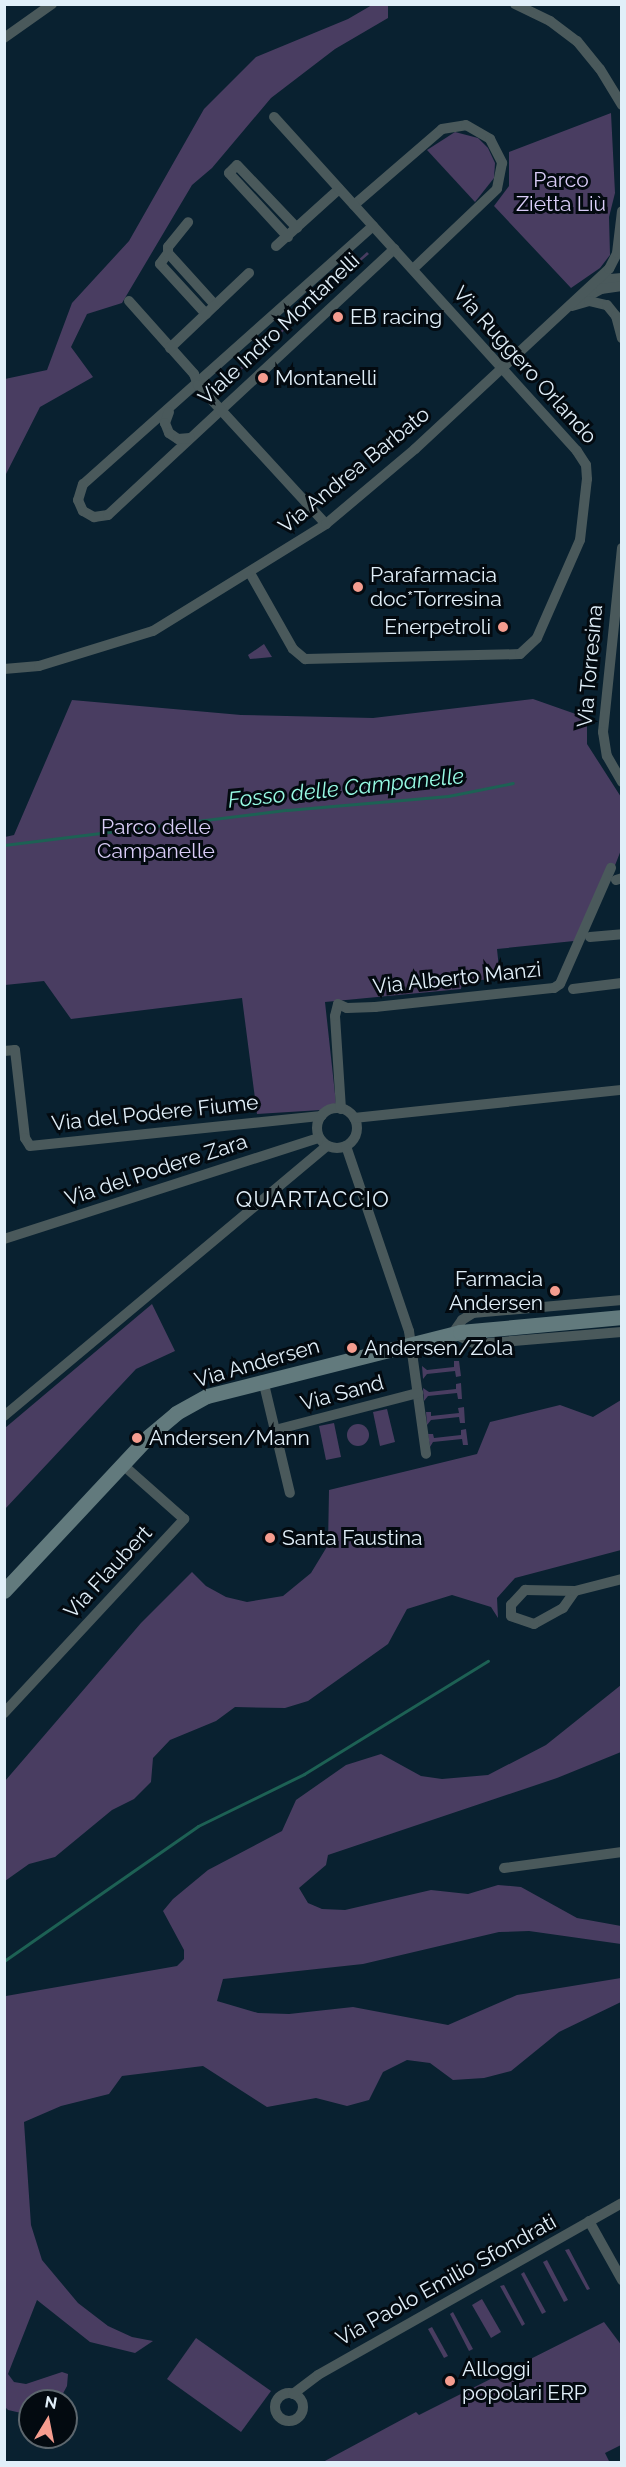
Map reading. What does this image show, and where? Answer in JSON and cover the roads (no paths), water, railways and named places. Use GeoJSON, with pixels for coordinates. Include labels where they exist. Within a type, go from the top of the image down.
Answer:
{"type":"FeatureCollection","features":[{"type":"Feature","properties":{"kind":"street"},"geometry":{"type":"LineString","coordinates":[[7,32],[52,4]]}},
{"type":"Feature","properties":{"kind":"street"},"geometry":{"type":"LineString","coordinates":[[515,4],[550,21],[577,41],[600,69],[621,105]]}},
{"type":"Feature","properties":{"kind":"street","name":"Via Ruggero Orlando"},"geometry":{"type":"LineString","coordinates":[[250,573],[287,639],[305,659],[500,657],[530,649],[582,535],[587,469],[577,451],[274,117]]}},
{"type":"Feature","properties":{"kind":"street"},"geometry":{"type":"LineString","coordinates":[[354,205],[442,129],[466,125],[490,138],[502,163],[497,189],[413,269]]}},
{"type":"Feature","properties":{"kind":"street"},"geometry":{"type":"LineString","coordinates":[[288,237],[229,173],[237,165],[297,228]]}},
{"type":"Feature","properties":{"kind":"street"},"geometry":{"type":"LineString","coordinates":[[276,246],[339,189]]}},
{"type":"Feature","properties":{"kind":"street","name":"Via Andrea Barbato"},"geometry":{"type":"LineString","coordinates":[[4,669],[39,666],[142,636],[250,573],[326,524],[573,305],[596,281],[616,257],[621,211]]}},
{"type":"Feature","properties":{"kind":"street"},"geometry":{"type":"LineString","coordinates":[[188,222],[168,247],[168,253],[160,264],[206,314]]}},
{"type":"Feature","properties":{"kind":"street","name":"Viale Indro Montanelli"},"geometry":{"type":"LineString","coordinates":[[373,226],[169,412],[83,484],[78,496],[82,509],[94,517],[108,515],[220,408],[394,249]]}},
{"type":"Feature","properties":{"kind":"street"},"geometry":{"type":"LineString","coordinates":[[168,253],[215,305]]}},
{"type":"Feature","properties":{"kind":"street"},"geometry":{"type":"LineString","coordinates":[[170,348],[249,273]]}},
{"type":"Feature","properties":{"kind":"street"},"geometry":{"type":"LineString","coordinates":[[596,281],[621,278]]}},
{"type":"Feature","properties":{"kind":"street"},"geometry":{"type":"LineString","coordinates":[[573,305],[601,289],[621,286]]}},
{"type":"Feature","properties":{"kind":"street"},"geometry":{"type":"LineString","coordinates":[[129,301],[170,348],[198,385],[326,524]]}},
{"type":"Feature","properties":{"kind":"street"},"geometry":{"type":"LineString","coordinates":[[573,305],[598,302],[610,307],[621,338]]}},
{"type":"Feature","properties":{"kind":"street"},"geometry":{"type":"LineString","coordinates":[[169,412],[165,423],[169,433],[177,439],[190,438]]}},
{"type":"Feature","properties":{"kind":"street","name":"Via Torresina"},"geometry":{"type":"LineString","coordinates":[[621,548],[603,732],[606,756],[621,782]]}},
{"type":"Feature","properties":{"kind":"street","name":"Via Alberto Manzi"},"geometry":{"type":"LineString","coordinates":[[341,1109],[335,1016],[338,1004],[347,1008],[375,1007],[554,988],[560,984],[610,868]]}},
{"type":"Feature","properties":{"kind":"street"},"geometry":{"type":"LineString","coordinates":[[590,937],[621,934]]}},
{"type":"Feature","properties":{"kind":"street"},"geometry":{"type":"LineString","coordinates":[[573,989],[621,983]]}},
{"type":"Feature","properties":{"kind":"street","name":"Via del Podere Fiume"},"geometry":{"type":"LineString","coordinates":[[4,1051],[15,1050],[25,1138],[30,1146],[321,1116]]}},
{"type":"Feature","properties":{"kind":"street"},"geometry":{"type":"LineString","coordinates":[[323,1142],[317,1125],[321,1116],[330,1109],[341,1109],[354,1118],[621,1090]]}},
{"type":"Feature","properties":{"kind":"street"},"geometry":{"type":"LineString","coordinates":[[346,1146],[356,1133],[354,1118]]}},
{"type":"Feature","properties":{"kind":"street"},"geometry":{"type":"LineString","coordinates":[[323,1142],[346,1146]]}},
{"type":"Feature","properties":{"kind":"street"},"geometry":{"type":"LineString","coordinates":[[4,1416],[323,1142]]}},
{"type":"Feature","properties":{"kind":"street","name":"Via del Podere Zara"},"geometry":{"type":"LineString","coordinates":[[4,1239],[323,1142]]}},
{"type":"Feature","properties":{"kind":"street"},"geometry":{"type":"LineString","coordinates":[[346,1146],[411,1342],[426,1454]]}},
{"type":"Feature","properties":{"kind":"street","name":"Via Andersen"},"geometry":{"type":"LineString","coordinates":[[453,1333],[462,1320],[472,1314],[621,1300]]}},
{"type":"Feature","properties":{"kind":"street","name":"Via Andersen"},"geometry":{"type":"LineString","coordinates":[[4,1591],[156,1429],[189,1405],[263,1380],[453,1333],[621,1317]]}},
{"type":"Feature","properties":{"kind":"street"},"geometry":{"type":"LineString","coordinates":[[453,1333],[469,1343],[480,1344],[621,1332]]}},
{"type":"Feature","properties":{"kind":"street"},"geometry":{"type":"LineString","coordinates":[[263,1380],[290,1493]]}},
{"type":"Feature","properties":{"kind":"street","name":"Via Sand"},"geometry":{"type":"LineString","coordinates":[[275,1430],[418,1393]]}},
{"type":"Feature","properties":{"kind":"street","name":"Via Flaubert"},"geometry":{"type":"LineString","coordinates":[[4,1713],[184,1519],[122,1464]]}},
{"type":"Feature","properties":{"kind":"street"},"geometry":{"type":"LineString","coordinates":[[575,1591],[563,1608],[534,1624],[511,1616],[511,1605],[525,1590],[575,1591],[621,1579]]}},
{"type":"Feature","properties":{"kind":"street"},"geometry":{"type":"LineString","coordinates":[[504,1868],[621,1852]]}},
{"type":"Feature","properties":{"kind":"street","name":"Via Paolo Emilio Sfondrati"},"geometry":{"type":"LineString","coordinates":[[293,2394],[318,2374],[621,2203]]}},
{"type":"Feature","properties":{"kind":"street"},"geometry":{"type":"LineString","coordinates":[[589,2221],[621,2280]]}},
{"type":"Feature","properties":{"kind":"waterway","name":"Fosso delle Campanelle"},"geometry":{"type":"LineString","coordinates":[[4,845],[287,810],[448,796],[513,783]]}},
{"type":"Feature","properties":{"kind":"waterway"},"geometry":{"type":"LineString","coordinates":[[4,1961],[198,1826],[304,1774],[488,1661]]}},
{"type":"Feature","properties":{"kind":"place","name":"EB racing"},"geometry":{"type":"Point","coordinates":[338,317]}},
{"type":"Feature","properties":{"kind":"place","name":"Montanelli"},"geometry":{"type":"Point","coordinates":[263,378]}},
{"type":"Feature","properties":{"kind":"place","name":"Parafarmacia doc*Torresina"},"geometry":{"type":"Point","coordinates":[358,587]}},
{"type":"Feature","properties":{"kind":"place","name":"Enerpetroli"},"geometry":{"type":"Point","coordinates":[503,627]}},
{"type":"Feature","properties":{"kind":"place","name":"Farmacia Andersen"},"geometry":{"type":"Point","coordinates":[555,1291]}},
{"type":"Feature","properties":{"kind":"place","name":"Andersen/Zola"},"geometry":{"type":"Point","coordinates":[352,1348]}},
{"type":"Feature","properties":{"kind":"place","name":"Andersen/Mann"},"geometry":{"type":"Point","coordinates":[137,1438]}},
{"type":"Feature","properties":{"kind":"place","name":"Santa Faustina"},"geometry":{"type":"Point","coordinates":[270,1538]}},
{"type":"Feature","properties":{"kind":"place","name":"Alloggi popolari ERP"},"geometry":{"type":"Point","coordinates":[450,2381]}},
{"type":"Feature","properties":{"kind":"district","name":"QUARTACCIO"},"geometry":{"type":"Point","coordinates":[313,1200]}},
{"type":"Feature","properties":{"kind":"park label","name":"Parco Zietta Liù"},"geometry":{"type":"Point","coordinates":[561,192]}},
{"type":"Feature","properties":{"kind":"park label","name":"Parco delle Campanelle"},"geometry":{"type":"Point","coordinates":[156,839]}}]}
